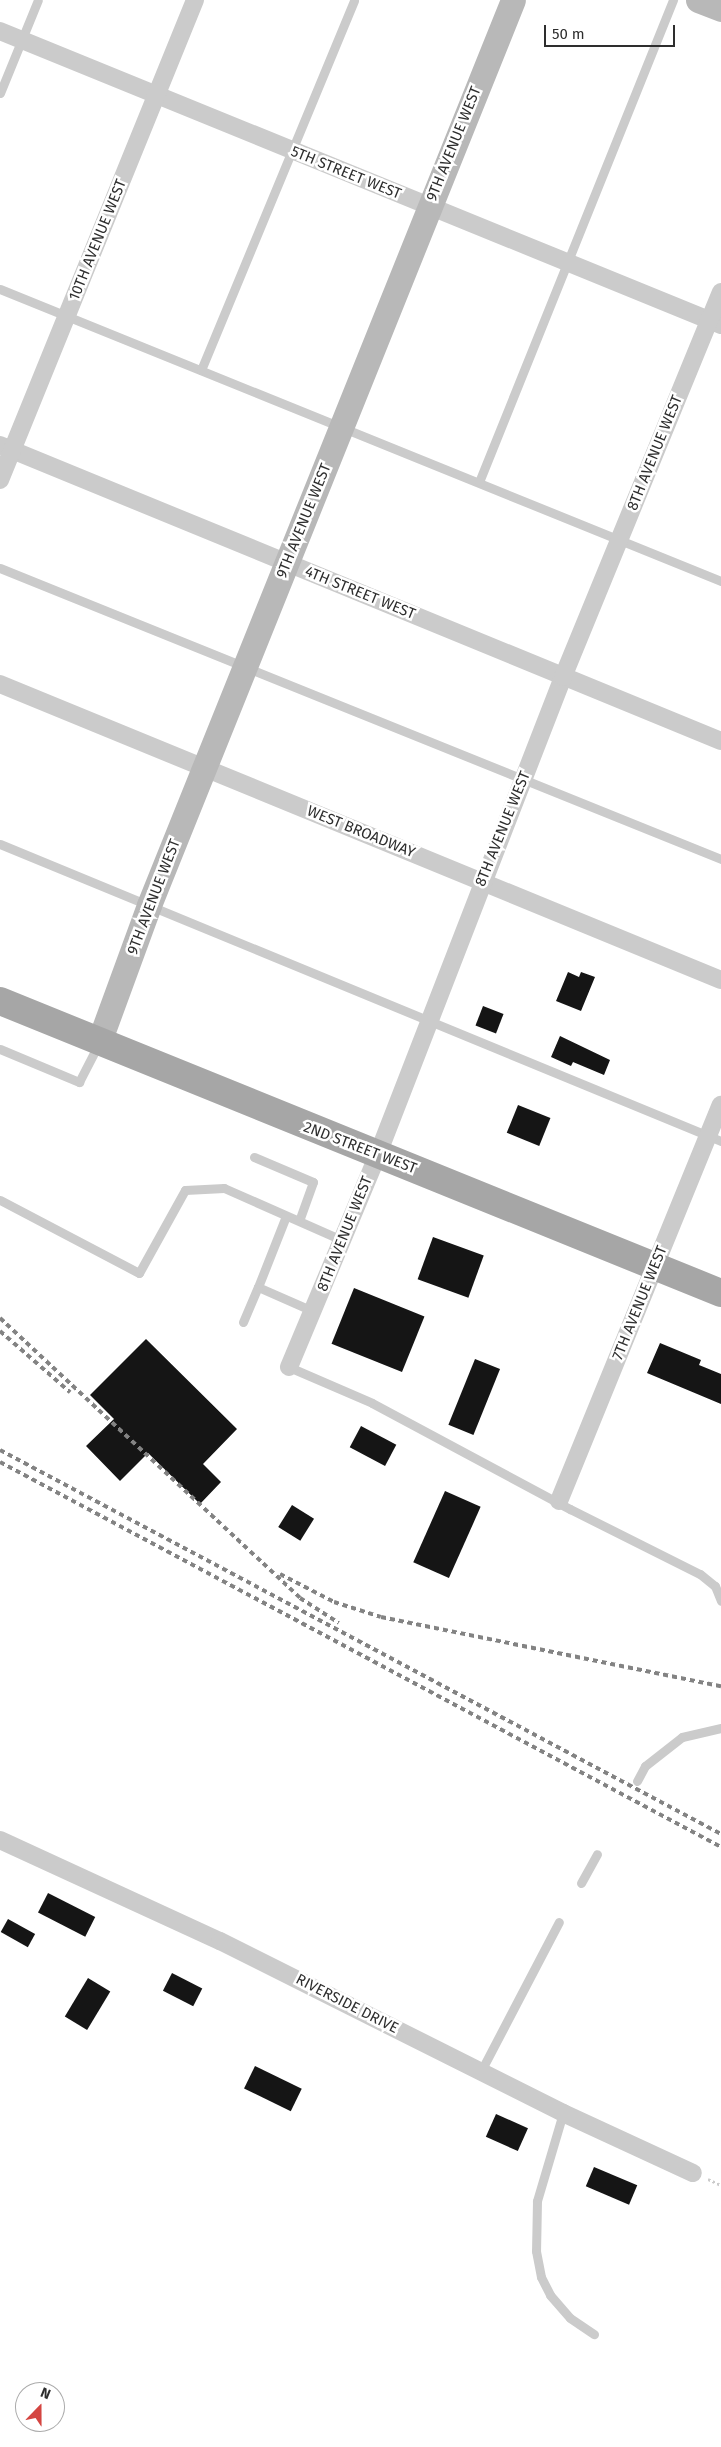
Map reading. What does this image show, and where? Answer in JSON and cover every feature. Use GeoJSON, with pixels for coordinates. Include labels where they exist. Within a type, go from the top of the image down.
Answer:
{"type":"FeatureCollection","features":[{"type":"Feature","properties":{"kind":"main road","name":"2ND STREET WEST"},"geometry":{"type":"LineString","coordinates":[[0,1001],[721,1293]]}},
{"type":"Feature","properties":{"kind":"street","name":"10TH AVENUE WEST"},"geometry":{"type":"LineString","coordinates":[[0,480],[6,447],[67,316],[195,0]]}},
{"type":"Feature","properties":{"kind":"street","name":"9TH AVENUE WEST"},"geometry":{"type":"LineString","coordinates":[[99,1042],[149,905],[512,0]]}},
{"type":"Feature","properties":{"kind":"street"},"geometry":{"type":"LineString","coordinates":[[698,0],[721,9]]}},
{"type":"Feature","properties":{"kind":"street","name":"5TH STREET WEST"},"geometry":{"type":"LineString","coordinates":[[0,31],[715,323]]}},
{"type":"Feature","properties":{"kind":"street","name":"8TH AVENUE WEST"},"geometry":{"type":"LineString","coordinates":[[289,1367],[378,1154],[428,1020],[563,677],[620,540],[715,323],[721,292]]}},
{"type":"Feature","properties":{"kind":"street","name":"4TH STREET WEST"},"geometry":{"type":"LineString","coordinates":[[6,447],[721,741]]}},
{"type":"Feature","properties":{"kind":"street","name":"WEST BROADWAY"},"geometry":{"type":"LineString","coordinates":[[0,684],[721,980]]}},
{"type":"Feature","properties":{"kind":"street","name":"7TH AVENUE WEST"},"geometry":{"type":"LineString","coordinates":[[559,1501],[655,1266],[715,1138],[721,1105]]}},
{"type":"Feature","properties":{"kind":"street","name":"RIVERSIDE DRIVE"},"geometry":{"type":"LineString","coordinates":[[0,1840],[228,1945],[563,2113],[693,2173]]}},
{"type":"Feature","properties":{"kind":"lane"},"geometry":{"type":"LineString","coordinates":[[0,93],[38,0]]}},
{"type":"Feature","properties":{"kind":"lane"},"geometry":{"type":"LineString","coordinates":[[201,370],[354,0]]}},
{"type":"Feature","properties":{"kind":"lane"},"geometry":{"type":"LineString","coordinates":[[478,482],[673,0]]}},
{"type":"Feature","properties":{"kind":"lane"},"geometry":{"type":"LineString","coordinates":[[0,288],[721,581]]}},
{"type":"Feature","properties":{"kind":"lane"},"geometry":{"type":"LineString","coordinates":[[0,568],[721,859]]}},
{"type":"Feature","properties":{"kind":"lane"},"geometry":{"type":"LineString","coordinates":[[0,844],[715,1138]]}},
{"type":"Feature","properties":{"kind":"lane"},"geometry":{"type":"LineString","coordinates":[[0,1048],[79,1082],[99,1042]]}},
{"type":"Feature","properties":{"kind":"lane"},"geometry":{"type":"LineString","coordinates":[[254,1158],[313,1182],[299,1221]]}},
{"type":"Feature","properties":{"kind":"lane"},"geometry":{"type":"LineString","coordinates":[[0,1200],[139,1273],[185,1190],[224,1188],[342,1240]]}},
{"type":"Feature","properties":{"kind":"lane"},"geometry":{"type":"LineString","coordinates":[[243,1322],[286,1216]]}},
{"type":"Feature","properties":{"kind":"lane"},"geometry":{"type":"LineString","coordinates":[[258,1287],[314,1311]]}},
{"type":"Feature","properties":{"kind":"lane"},"geometry":{"type":"LineString","coordinates":[[289,1367],[356,1395],[487,1466],[700,1574],[715,1586],[721,1602]]}},
{"type":"Feature","properties":{"kind":"lane"},"geometry":{"type":"LineString","coordinates":[[638,1781],[645,1766],[660,1752],[682,1738],[721,1728]]}},
{"type":"Feature","properties":{"kind":"lane"},"geometry":{"type":"LineString","coordinates":[[581,1883],[597,1854]]}},
{"type":"Feature","properties":{"kind":"lane"},"geometry":{"type":"LineString","coordinates":[[481,2071],[559,1922]]}},
{"type":"Feature","properties":{"kind":"lane"},"geometry":{"type":"LineString","coordinates":[[563,2113],[537,2201],[536,2251],[541,2277],[550,2295],[570,2318],[594,2334]]}},
{"type":"Feature","properties":{"kind":"building"},"geometry":{"type":"Polygon","coordinates":[[[568,972],[579,977],[581,972],[595,977],[581,1011],[556,1001],[568,972]]]}},
{"type":"Feature","properties":{"kind":"building"},"geometry":{"type":"Polygon","coordinates":[[[483,1006],[504,1014],[496,1033],[475,1026],[483,1006]]]}},
{"type":"Feature","properties":{"kind":"building"},"geometry":{"type":"Polygon","coordinates":[[[560,1036],[610,1060],[604,1075],[573,1062],[571,1066],[551,1057],[560,1036]]]}},
{"type":"Feature","properties":{"kind":"building"},"geometry":{"type":"Polygon","coordinates":[[[518,1105],[550,1118],[539,1146],[507,1133],[518,1105]]]}},
{"type":"Feature","properties":{"kind":"building"},"geometry":{"type":"Polygon","coordinates":[[[433,1237],[484,1255],[468,1298],[418,1279],[433,1237]]]}},
{"type":"Feature","properties":{"kind":"building"},"geometry":{"type":"Polygon","coordinates":[[[354,1288],[424,1316],[402,1372],[332,1344],[354,1288]]]}},
{"type":"Feature","properties":{"kind":"building"},"geometry":{"type":"Polygon","coordinates":[[[146,1339],[237,1429],[203,1464],[221,1482],[200,1504],[148,1453],[120,1481],[86,1446],[114,1419],[90,1395],[146,1339]]]}},
{"type":"Feature","properties":{"kind":"building"},"geometry":{"type":"Polygon","coordinates":[[[660,1343],[701,1360],[699,1365],[721,1374],[721,1404],[647,1373],[660,1343]]]}},
{"type":"Feature","properties":{"kind":"building"},"geometry":{"type":"Polygon","coordinates":[[[475,1359],[500,1369],[473,1435],[448,1425],[475,1359]]]}},
{"type":"Feature","properties":{"kind":"building"},"geometry":{"type":"Polygon","coordinates":[[[361,1426],[396,1445],[385,1466],[350,1447],[361,1426]]]}},
{"type":"Feature","properties":{"kind":"building"},"geometry":{"type":"Polygon","coordinates":[[[445,1491],[481,1507],[449,1578],[413,1562],[445,1491]]]}},
{"type":"Feature","properties":{"kind":"building"},"geometry":{"type":"Polygon","coordinates":[[[292,1505],[314,1519],[300,1541],[278,1527],[292,1505]]]}},
{"type":"Feature","properties":{"kind":"building"},"geometry":{"type":"Polygon","coordinates":[[[48,1893],[95,1917],[85,1937],[38,1913],[48,1893]]]}},
{"type":"Feature","properties":{"kind":"building"},"geometry":{"type":"Polygon","coordinates":[[[8,1919],[35,1934],[28,1947],[1,1932],[8,1919]]]}},
{"type":"Feature","properties":{"kind":"building"},"geometry":{"type":"Polygon","coordinates":[[[172,1973],[202,1988],[193,2006],[163,1991],[172,1973]]]}},
{"type":"Feature","properties":{"kind":"building"},"geometry":{"type":"Polygon","coordinates":[[[88,1978],[110,1991],[87,2030],[65,2017],[88,1978]]]}},
{"type":"Feature","properties":{"kind":"building"},"geometry":{"type":"Polygon","coordinates":[[[255,2066],[302,2089],[291,2111],[244,2088],[255,2066]]]}},
{"type":"Feature","properties":{"kind":"building"},"geometry":{"type":"Polygon","coordinates":[[[496,2114],[528,2128],[518,2151],[486,2137],[496,2114]]]}},
{"type":"Feature","properties":{"kind":"building"},"geometry":{"type":"Polygon","coordinates":[[[594,2167],[637,2185],[629,2205],[586,2186],[594,2167]]]}},
{"type":"Feature","properties":{"kind":"railway"},"geometry":{"type":"LineString","coordinates":[[0,1318],[300,1598],[339,1623]]}},
{"type":"Feature","properties":{"kind":"railway"},"geometry":{"type":"LineString","coordinates":[[0,1331],[70,1392]]}},
{"type":"Feature","properties":{"kind":"railway"},"geometry":{"type":"LineString","coordinates":[[0,1450],[721,1834]]}},
{"type":"Feature","properties":{"kind":"railway"},"geometry":{"type":"LineString","coordinates":[[0,1462],[721,1847]]}},
{"type":"Feature","properties":{"kind":"railway"},"geometry":{"type":"LineString","coordinates":[[280,1574],[334,1602],[381,1617],[721,1686]]}}]}
